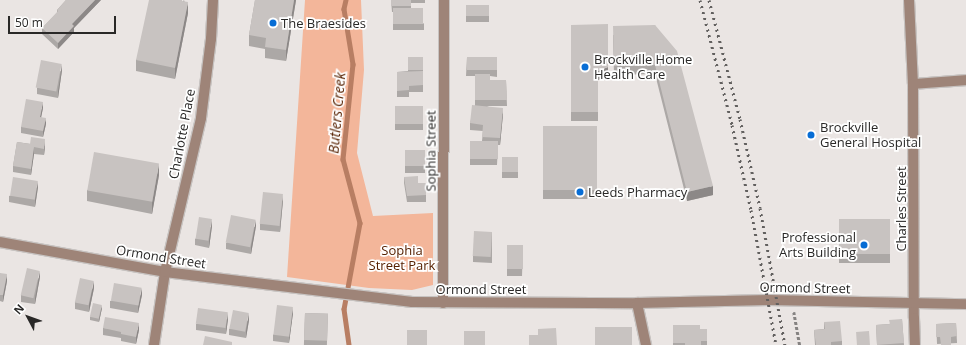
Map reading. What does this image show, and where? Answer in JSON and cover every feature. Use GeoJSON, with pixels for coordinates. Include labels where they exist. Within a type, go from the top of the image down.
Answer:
{"type":"FeatureCollection","features":[{"type":"Feature","properties":{"kind":"street","name":"Charlotte Place"},"geometry":{"type":"LineString","coordinates":[[154,345],[165,272],[201,118],[212,39],[213,0]]}},
{"type":"Feature","properties":{"kind":"street","name":"Sophia Street"},"geometry":{"type":"LineString","coordinates":[[443,303],[444,0]]}},
{"type":"Feature","properties":{"kind":"street","name":"Charles Street"},"geometry":{"type":"LineString","coordinates":[[909,0],[913,84],[915,345]]}},
{"type":"Feature","properties":{"kind":"street"},"geometry":{"type":"LineString","coordinates":[[913,84],[966,80]]}},
{"type":"Feature","properties":{"kind":"street","name":"Ormond Street"},"geometry":{"type":"LineString","coordinates":[[0,242],[165,272],[335,294],[443,303],[637,303],[792,300],[966,304]]}},
{"type":"Feature","properties":{"kind":"street"},"geometry":{"type":"LineString","coordinates":[[637,303],[646,345]]}},
{"type":"Feature","properties":{"kind":"path"},"geometry":{"type":"LineString","coordinates":[[792,300],[800,345]]}},
{"type":"Feature","properties":{"kind":"green space","name":"Sophia Street Park"},"geometry":{"type":"Polygon","coordinates":[[[305,0],[361,0],[364,70],[357,153],[373,216],[433,213],[433,285],[412,290],[369,288],[287,277],[305,0]]]}},
{"type":"Feature","properties":{"kind":"building"},"geometry":{"type":"Polygon","coordinates":[[[66,0],[95,0],[72,24],[74,26],[58,43],[42,28],[66,0]]]}},
{"type":"Feature","properties":{"kind":"building"},"geometry":{"type":"Polygon","coordinates":[[[149,0],[182,0],[188,2],[175,68],[136,60],[149,0]]]}},
{"type":"Feature","properties":{"kind":"building","name":"The Braesides"},"geometry":{"type":"Polygon","coordinates":[[[255,0],[294,0],[286,50],[265,47],[266,38],[249,35],[255,0]]]}},
{"type":"Feature","properties":{"kind":"building"},"geometry":{"type":"Polygon","coordinates":[[[391,0],[411,0],[411,6],[391,6],[391,0]]]}},
{"type":"Feature","properties":{"kind":"building"},"geometry":{"type":"Polygon","coordinates":[[[466,5],[489,5],[489,16],[466,16],[466,5]]]}},
{"type":"Feature","properties":{"kind":"building"},"geometry":{"type":"Polygon","coordinates":[[[393,8],[423,8],[423,24],[393,24],[393,8]]]}},
{"type":"Feature","properties":{"kind":"building"},"geometry":{"type":"Polygon","coordinates":[[[608,24],[608,67],[598,71],[598,112],[571,112],[571,25],[608,24]]]}},
{"type":"Feature","properties":{"kind":"building"},"geometry":{"type":"Polygon","coordinates":[[[655,25],[677,51],[713,186],[687,192],[655,65],[614,66],[613,26],[655,25]]]}},
{"type":"Feature","properties":{"kind":"building"},"geometry":{"type":"Polygon","coordinates":[[[408,57],[423,57],[423,70],[408,70],[408,57]]]}},
{"type":"Feature","properties":{"kind":"building"},"geometry":{"type":"Polygon","coordinates":[[[467,57],[497,57],[497,70],[467,70],[467,57]]]}},
{"type":"Feature","properties":{"kind":"building"},"geometry":{"type":"Polygon","coordinates":[[[41,60],[62,64],[56,91],[36,87],[41,60]]]}},
{"type":"Feature","properties":{"kind":"building"},"geometry":{"type":"Polygon","coordinates":[[[423,71],[423,85],[409,86],[409,90],[397,91],[397,72],[423,71]]]}},
{"type":"Feature","properties":{"kind":"building"},"geometry":{"type":"Polygon","coordinates":[[[475,74],[490,74],[490,80],[506,80],[507,100],[475,100],[475,74]]]}},
{"type":"Feature","properties":{"kind":"building"},"geometry":{"type":"Polygon","coordinates":[[[26,99],[43,102],[40,117],[46,118],[43,131],[21,127],[26,99]]]}},
{"type":"Feature","properties":{"kind":"building"},"geometry":{"type":"Polygon","coordinates":[[[472,105],[503,108],[500,138],[482,137],[483,125],[470,123],[472,105]]]}},
{"type":"Feature","properties":{"kind":"building"},"geometry":{"type":"Polygon","coordinates":[[[395,106],[423,106],[423,124],[395,124],[395,106]]]}},
{"type":"Feature","properties":{"kind":"building"},"geometry":{"type":"Polygon","coordinates":[[[543,126],[597,126],[597,190],[543,190],[543,126]]]}},
{"type":"Feature","properties":{"kind":"building"},"geometry":{"type":"Polygon","coordinates":[[[31,137],[45,139],[44,149],[34,147],[31,169],[13,166],[17,142],[30,144],[31,137]]]}},
{"type":"Feature","properties":{"kind":"building"},"geometry":{"type":"Polygon","coordinates":[[[470,141],[498,141],[498,159],[470,159],[470,141]]]}},
{"type":"Feature","properties":{"kind":"building"},"geometry":{"type":"Polygon","coordinates":[[[405,150],[425,150],[425,166],[405,166],[405,150]]]}},
{"type":"Feature","properties":{"kind":"building"},"geometry":{"type":"Polygon","coordinates":[[[94,152],[159,163],[152,202],[87,190],[94,152]]]}},
{"type":"Feature","properties":{"kind":"building"},"geometry":{"type":"Polygon","coordinates":[[[502,157],[518,157],[518,172],[502,172],[502,157]]]}},
{"type":"Feature","properties":{"kind":"building"},"geometry":{"type":"Polygon","coordinates":[[[418,176],[418,183],[426,183],[426,195],[407,196],[404,177],[418,176]]]}},
{"type":"Feature","properties":{"kind":"building"},"geometry":{"type":"Polygon","coordinates":[[[13,177],[38,181],[35,200],[10,196],[13,177]]]}},
{"type":"Feature","properties":{"kind":"building"},"geometry":{"type":"Polygon","coordinates":[[[263,192],[283,194],[280,226],[260,224],[263,192]]]}},
{"type":"Feature","properties":{"kind":"building"},"geometry":{"type":"Polygon","coordinates":[[[231,215],[256,220],[250,247],[226,242],[231,215]]]}},
{"type":"Feature","properties":{"kind":"building"},"geometry":{"type":"Polygon","coordinates":[[[199,217],[212,219],[208,241],[196,239],[199,217]]]}},
{"type":"Feature","properties":{"kind":"building","name":"Professional Arts Building"},"geometry":{"type":"Polygon","coordinates":[[[839,219],[890,219],[890,254],[839,254],[839,219]]]}},
{"type":"Feature","properties":{"kind":"building"},"geometry":{"type":"Polygon","coordinates":[[[474,231],[492,232],[491,257],[473,256],[474,231]]]}},
{"type":"Feature","properties":{"kind":"building"},"geometry":{"type":"Polygon","coordinates":[[[507,245],[523,245],[523,269],[507,269],[507,245]]]}},
{"type":"Feature","properties":{"kind":"building"},"geometry":{"type":"Polygon","coordinates":[[[27,268],[40,271],[33,298],[21,295],[27,268]]]}},
{"type":"Feature","properties":{"kind":"building"},"geometry":{"type":"Polygon","coordinates":[[[0,273],[7,274],[3,295],[0,295],[0,273]]]}},
{"type":"Feature","properties":{"kind":"building"},"geometry":{"type":"Polygon","coordinates":[[[80,278],[94,281],[88,305],[75,302],[80,278]]]}},
{"type":"Feature","properties":{"kind":"building"},"geometry":{"type":"Polygon","coordinates":[[[114,283],[142,288],[138,306],[111,301],[114,283]]]}},
{"type":"Feature","properties":{"kind":"building"},"geometry":{"type":"Polygon","coordinates":[[[93,303],[102,305],[99,319],[90,317],[93,303]]]}},
{"type":"Feature","properties":{"kind":"building"},"geometry":{"type":"Polygon","coordinates":[[[277,305],[293,307],[289,337],[273,335],[277,305]]]}},
{"type":"Feature","properties":{"kind":"building"},"geometry":{"type":"Polygon","coordinates":[[[198,308],[228,312],[225,328],[196,324],[198,308]]]}},
{"type":"Feature","properties":{"kind":"building"},"geometry":{"type":"Polygon","coordinates":[[[233,310],[249,313],[245,332],[229,329],[233,310]]]}},
{"type":"Feature","properties":{"kind":"building"},"geometry":{"type":"Polygon","coordinates":[[[305,313],[328,314],[327,341],[304,340],[305,313]]]}},
{"type":"Feature","properties":{"kind":"building"},"geometry":{"type":"Polygon","coordinates":[[[105,317],[139,323],[136,337],[103,328],[105,317]]]}},
{"type":"Feature","properties":{"kind":"building"},"geometry":{"type":"Polygon","coordinates":[[[902,319],[904,343],[877,345],[876,325],[890,324],[889,320],[902,319]]]}},
{"type":"Feature","properties":{"kind":"building"},"geometry":{"type":"Polygon","coordinates":[[[840,321],[842,341],[831,342],[831,345],[816,345],[814,330],[825,329],[824,322],[840,321]]]}},
{"type":"Feature","properties":{"kind":"building"},"geometry":{"type":"Polygon","coordinates":[[[956,323],[957,336],[951,337],[951,345],[941,345],[940,337],[936,337],[936,324],[956,323]]]}},
{"type":"Feature","properties":{"kind":"building"},"geometry":{"type":"Polygon","coordinates":[[[673,325],[700,325],[700,329],[707,329],[707,341],[701,341],[701,345],[673,343],[673,325]]]}},
{"type":"Feature","properties":{"kind":"building"},"geometry":{"type":"Polygon","coordinates":[[[595,327],[632,327],[632,345],[595,345],[595,327]]]}},
{"type":"Feature","properties":{"kind":"building"},"geometry":{"type":"Polygon","coordinates":[[[556,328],[557,345],[529,345],[529,335],[538,335],[538,329],[556,328]]]}},
{"type":"Feature","properties":{"kind":"building"},"geometry":{"type":"Polygon","coordinates":[[[407,330],[427,330],[427,345],[407,345],[407,330]]]}},
{"type":"Feature","properties":{"kind":"building"},"geometry":{"type":"Polygon","coordinates":[[[464,331],[485,331],[485,345],[464,345],[464,331]]]}},
{"type":"Feature","properties":{"kind":"building"},"geometry":{"type":"Polygon","coordinates":[[[869,331],[870,345],[857,345],[856,332],[869,331]]]}},
{"type":"Feature","properties":{"kind":"building"},"geometry":{"type":"Polygon","coordinates":[[[205,336],[232,342],[232,345],[203,345],[205,336]]]}},
{"type":"Feature","properties":{"kind":"waterway","name":"Butlers Creek"},"geometry":{"type":"LineString","coordinates":[[346,0],[344,9],[353,64],[343,159],[360,223],[344,309],[349,345]]}},
{"type":"Feature","properties":{"kind":"railway"},"geometry":{"type":"LineString","coordinates":[[700,0],[732,125],[751,210],[776,345]]}},
{"type":"Feature","properties":{"kind":"railway"},"geometry":{"type":"LineString","coordinates":[[709,0],[740,119],[760,208],[785,345]]}},
{"type":"Feature","properties":{"kind":"place","name":"The Braesides"},"geometry":{"type":"Point","coordinates":[273,23]}},
{"type":"Feature","properties":{"kind":"place","name":"Brockville Home Health Care"},"geometry":{"type":"Point","coordinates":[585,67]}},
{"type":"Feature","properties":{"kind":"place","name":"Brockville General Hospital"},"geometry":{"type":"Point","coordinates":[811,135]}},
{"type":"Feature","properties":{"kind":"place","name":"Leeds Pharmacy"},"geometry":{"type":"Point","coordinates":[580,192]}},
{"type":"Feature","properties":{"kind":"place","name":"Professional Arts Building"},"geometry":{"type":"Point","coordinates":[864,245]}}]}
